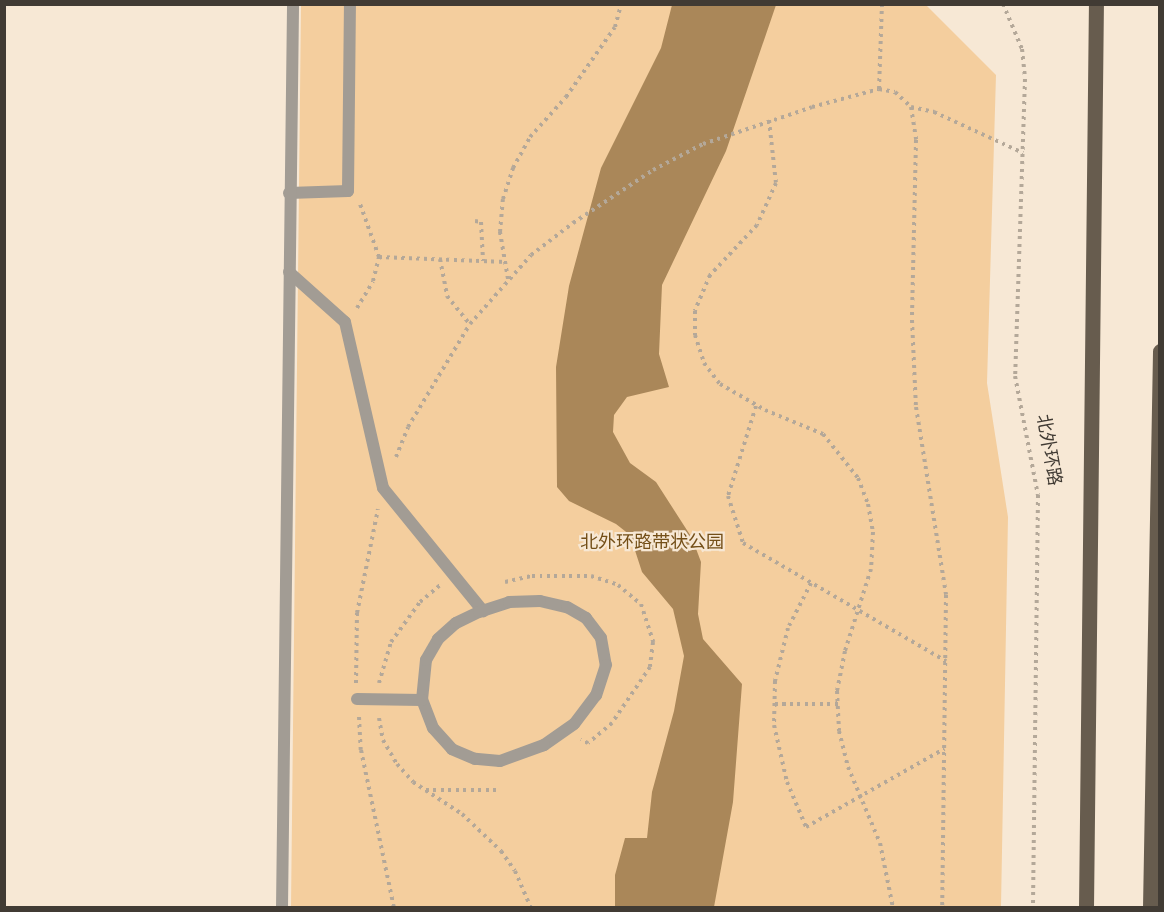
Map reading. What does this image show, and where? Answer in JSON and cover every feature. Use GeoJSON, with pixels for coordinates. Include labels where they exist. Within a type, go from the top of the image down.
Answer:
{"type":"FeatureCollection","features":[{"type":"Feature","properties":{"kind":"main road","name":"北外环路"},"geometry":{"type":"LineString","coordinates":[[1086,908],[1096,4]]}},
{"type":"Feature","properties":{"kind":"main road"},"geometry":{"type":"LineString","coordinates":[[1150,908],[1160,351]]}},
{"type":"Feature","properties":{"kind":"street"},"geometry":{"type":"LineString","coordinates":[[282,908],[293,4]]}},
{"type":"Feature","properties":{"kind":"street"},"geometry":{"type":"LineString","coordinates":[[289,193],[348,191],[350,4]]}},
{"type":"Feature","properties":{"kind":"street"},"geometry":{"type":"LineString","coordinates":[[289,272],[345,322],[383,489],[483,611]]}},
{"type":"Feature","properties":{"kind":"street"},"geometry":{"type":"LineString","coordinates":[[540,601],[567,607],[586,618],[601,638],[606,665],[596,696],[574,724],[544,746],[500,761],[475,759],[452,749],[432,728],[422,700],[426,660],[438,639],[456,623],[483,611],[509,602],[540,601]]}},
{"type":"Feature","properties":{"kind":"street"},"geometry":{"type":"LineString","coordinates":[[357,699],[422,700]]}},
{"type":"Feature","properties":{"kind":"path"},"geometry":{"type":"LineString","coordinates":[[508,280],[501,221],[503,199],[513,168],[530,137],[566,97],[615,27],[621,4]]}},
{"type":"Feature","properties":{"kind":"path"},"geometry":{"type":"LineString","coordinates":[[879,90],[882,4]]}},
{"type":"Feature","properties":{"kind":"path","name":"北外环路"},"geometry":{"type":"LineString","coordinates":[[1004,4],[1022,49],[1023,153],[1015,376],[1038,495],[1033,908]]}},
{"type":"Feature","properties":{"kind":"path"},"geometry":{"type":"LineString","coordinates":[[394,908],[361,750],[357,699],[357,613],[383,489],[408,427],[470,324],[531,255],[653,170],[742,128],[879,90],[895,92],[911,107],[934,112],[1023,153]]}},
{"type":"Feature","properties":{"kind":"path"},"geometry":{"type":"LineString","coordinates":[[911,107],[916,140],[912,320],[916,407],[946,595],[942,908]]}},
{"type":"Feature","properties":{"kind":"path"},"geometry":{"type":"LineString","coordinates":[[769,120],[776,183],[768,204],[745,242],[710,275],[695,311],[695,335],[704,363],[720,384],[756,406],[823,434],[858,478],[873,532],[871,569],[845,651],[838,704],[848,767],[880,843],[893,908]]}},
{"type":"Feature","properties":{"kind":"path"},"geometry":{"type":"LineString","coordinates":[[345,322],[373,281],[379,257],[361,206],[348,191]]}},
{"type":"Feature","properties":{"kind":"path"},"geometry":{"type":"LineString","coordinates":[[475,222],[481,222],[483,261]]}},
{"type":"Feature","properties":{"kind":"path"},"geometry":{"type":"LineString","coordinates":[[379,257],[506,262]]}},
{"type":"Feature","properties":{"kind":"path"},"geometry":{"type":"LineString","coordinates":[[440,259],[447,296],[470,324]]}},
{"type":"Feature","properties":{"kind":"path"},"geometry":{"type":"LineString","coordinates":[[756,406],[728,496],[743,543],[946,661]]}},
{"type":"Feature","properties":{"kind":"path"},"geometry":{"type":"LineString","coordinates":[[812,583],[788,628],[775,681],[774,725],[787,782],[806,827],[945,749]]}},
{"type":"Feature","properties":{"kind":"path"},"geometry":{"type":"LineString","coordinates":[[775,704],[838,704]]}},
{"type":"Feature","properties":{"kind":"path"},"geometry":{"type":"LineString","coordinates":[[425,790],[498,790]]}},
{"type":"Feature","properties":{"kind":"green space","name":"北外环路带状公园"},"geometry":{"type":"Polygon","coordinates":[[[301,5],[926,5],[996,75],[987,383],[1008,517],[1001,907],[291,908],[301,5]]]}},
{"type":"Feature","properties":{"kind":"shaded area"},"geometry":{"type":"Polygon","coordinates":[[[672,5],[776,5],[726,151],[662,285],[659,354],[669,387],[627,397],[614,415],[613,432],[630,463],[656,482],[692,538],[701,562],[698,614],[703,639],[742,684],[733,802],[714,907],[615,907],[615,875],[625,838],[647,838],[652,792],[674,711],[684,656],[673,609],[642,572],[630,535],[616,524],[569,501],[557,487],[556,367],[569,286],[601,168],[661,48],[672,5]]]}}]}
